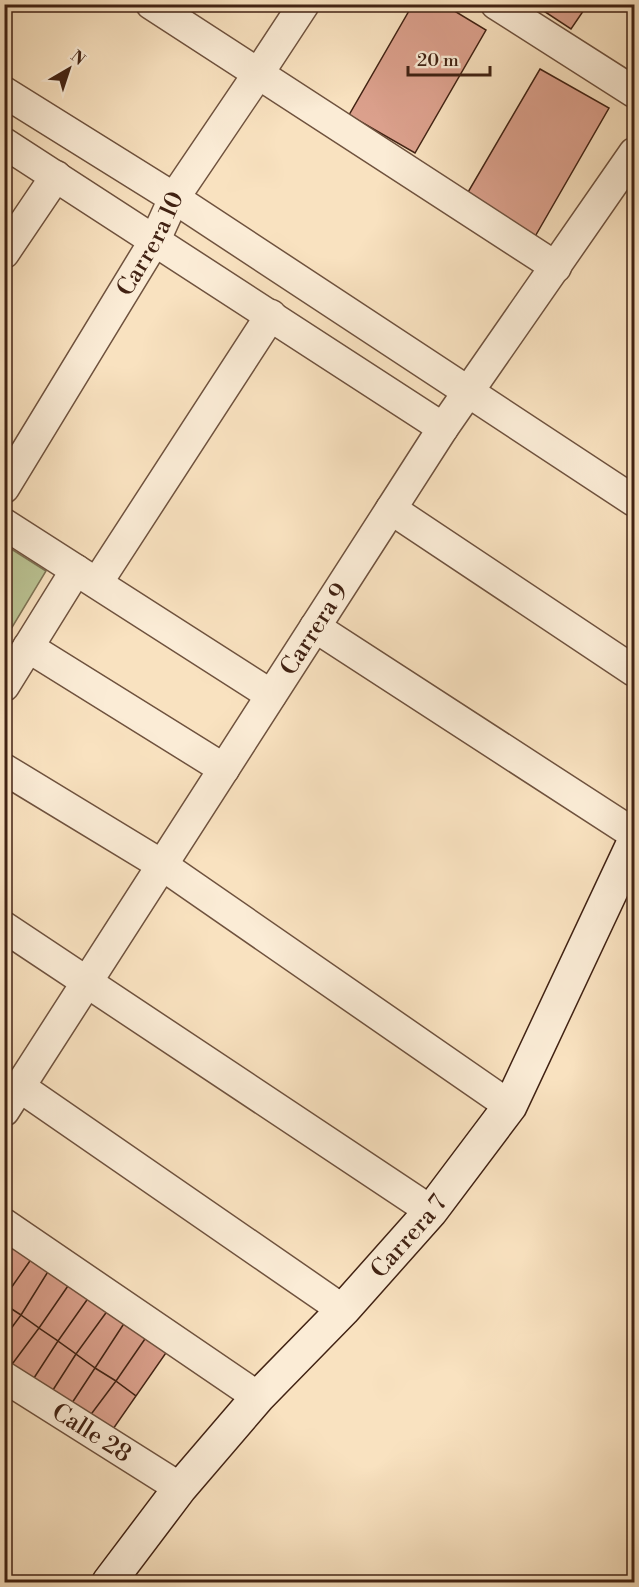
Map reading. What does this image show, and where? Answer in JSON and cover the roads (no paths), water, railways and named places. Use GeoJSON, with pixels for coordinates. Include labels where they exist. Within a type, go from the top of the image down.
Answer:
{"type":"FeatureCollection","features":[{"type":"Feature","properties":{"kind":"street"},"geometry":{"type":"LineString","coordinates":[[151,4],[556,267]]}},
{"type":"Feature","properties":{"kind":"street","name":"Carrera 10"},"geometry":{"type":"LineString","coordinates":[[4,488],[155,240],[174,198],[304,4]]}},
{"type":"Feature","properties":{"kind":"street"},"geometry":{"type":"LineString","coordinates":[[496,4],[634,92]]}},
{"type":"Feature","properties":{"kind":"street"},"geometry":{"type":"LineString","coordinates":[[4,92],[174,198],[634,501]]}},
{"type":"Feature","properties":{"kind":"street"},"geometry":{"type":"LineString","coordinates":[[4,142],[443,428]]}},
{"type":"Feature","properties":{"kind":"street","name":"Carrera 9"},"geometry":{"type":"LineString","coordinates":[[12,1099],[443,428],[634,153]]}},
{"type":"Feature","properties":{"kind":"street"},"geometry":{"type":"LineString","coordinates":[[4,253],[56,176]]}},
{"type":"Feature","properties":{"kind":"street"},"geometry":{"type":"LineString","coordinates":[[4,686],[28,647],[87,577],[271,315]]}},
{"type":"Feature","properties":{"kind":"street"},"geometry":{"type":"LineString","coordinates":[[390,509],[634,671]]}},
{"type":"Feature","properties":{"kind":"street"},"geometry":{"type":"LineString","coordinates":[[4,524],[271,695]]}},
{"type":"Feature","properties":{"kind":"street"},"geometry":{"type":"LineString","coordinates":[[315,627],[634,834]]}},
{"type":"Feature","properties":{"kind":"street"},"geometry":{"type":"LineString","coordinates":[[28,647],[224,769]]}},
{"type":"Feature","properties":{"kind":"street"},"geometry":{"type":"LineString","coordinates":[[4,769],[162,866],[510,1106]]}},
{"type":"Feature","properties":{"kind":"street","name":"Carrera 7"},"geometry":{"type":"LineString","coordinates":[[109,1582],[180,1488],[258,1397],[342,1311],[432,1211],[510,1106],[634,843]]}},
{"type":"Feature","properties":{"kind":"street"},"geometry":{"type":"LineString","coordinates":[[4,927],[432,1211]]}},
{"type":"Feature","properties":{"kind":"street"},"geometry":{"type":"LineString","coordinates":[[12,1099],[342,1311]]}},
{"type":"Feature","properties":{"kind":"street"},"geometry":{"type":"LineString","coordinates":[[4,1224],[258,1397]]}},
{"type":"Feature","properties":{"kind":"street","name":"Calle 28"},"geometry":{"type":"LineString","coordinates":[[4,1377],[180,1488]]}}]}
